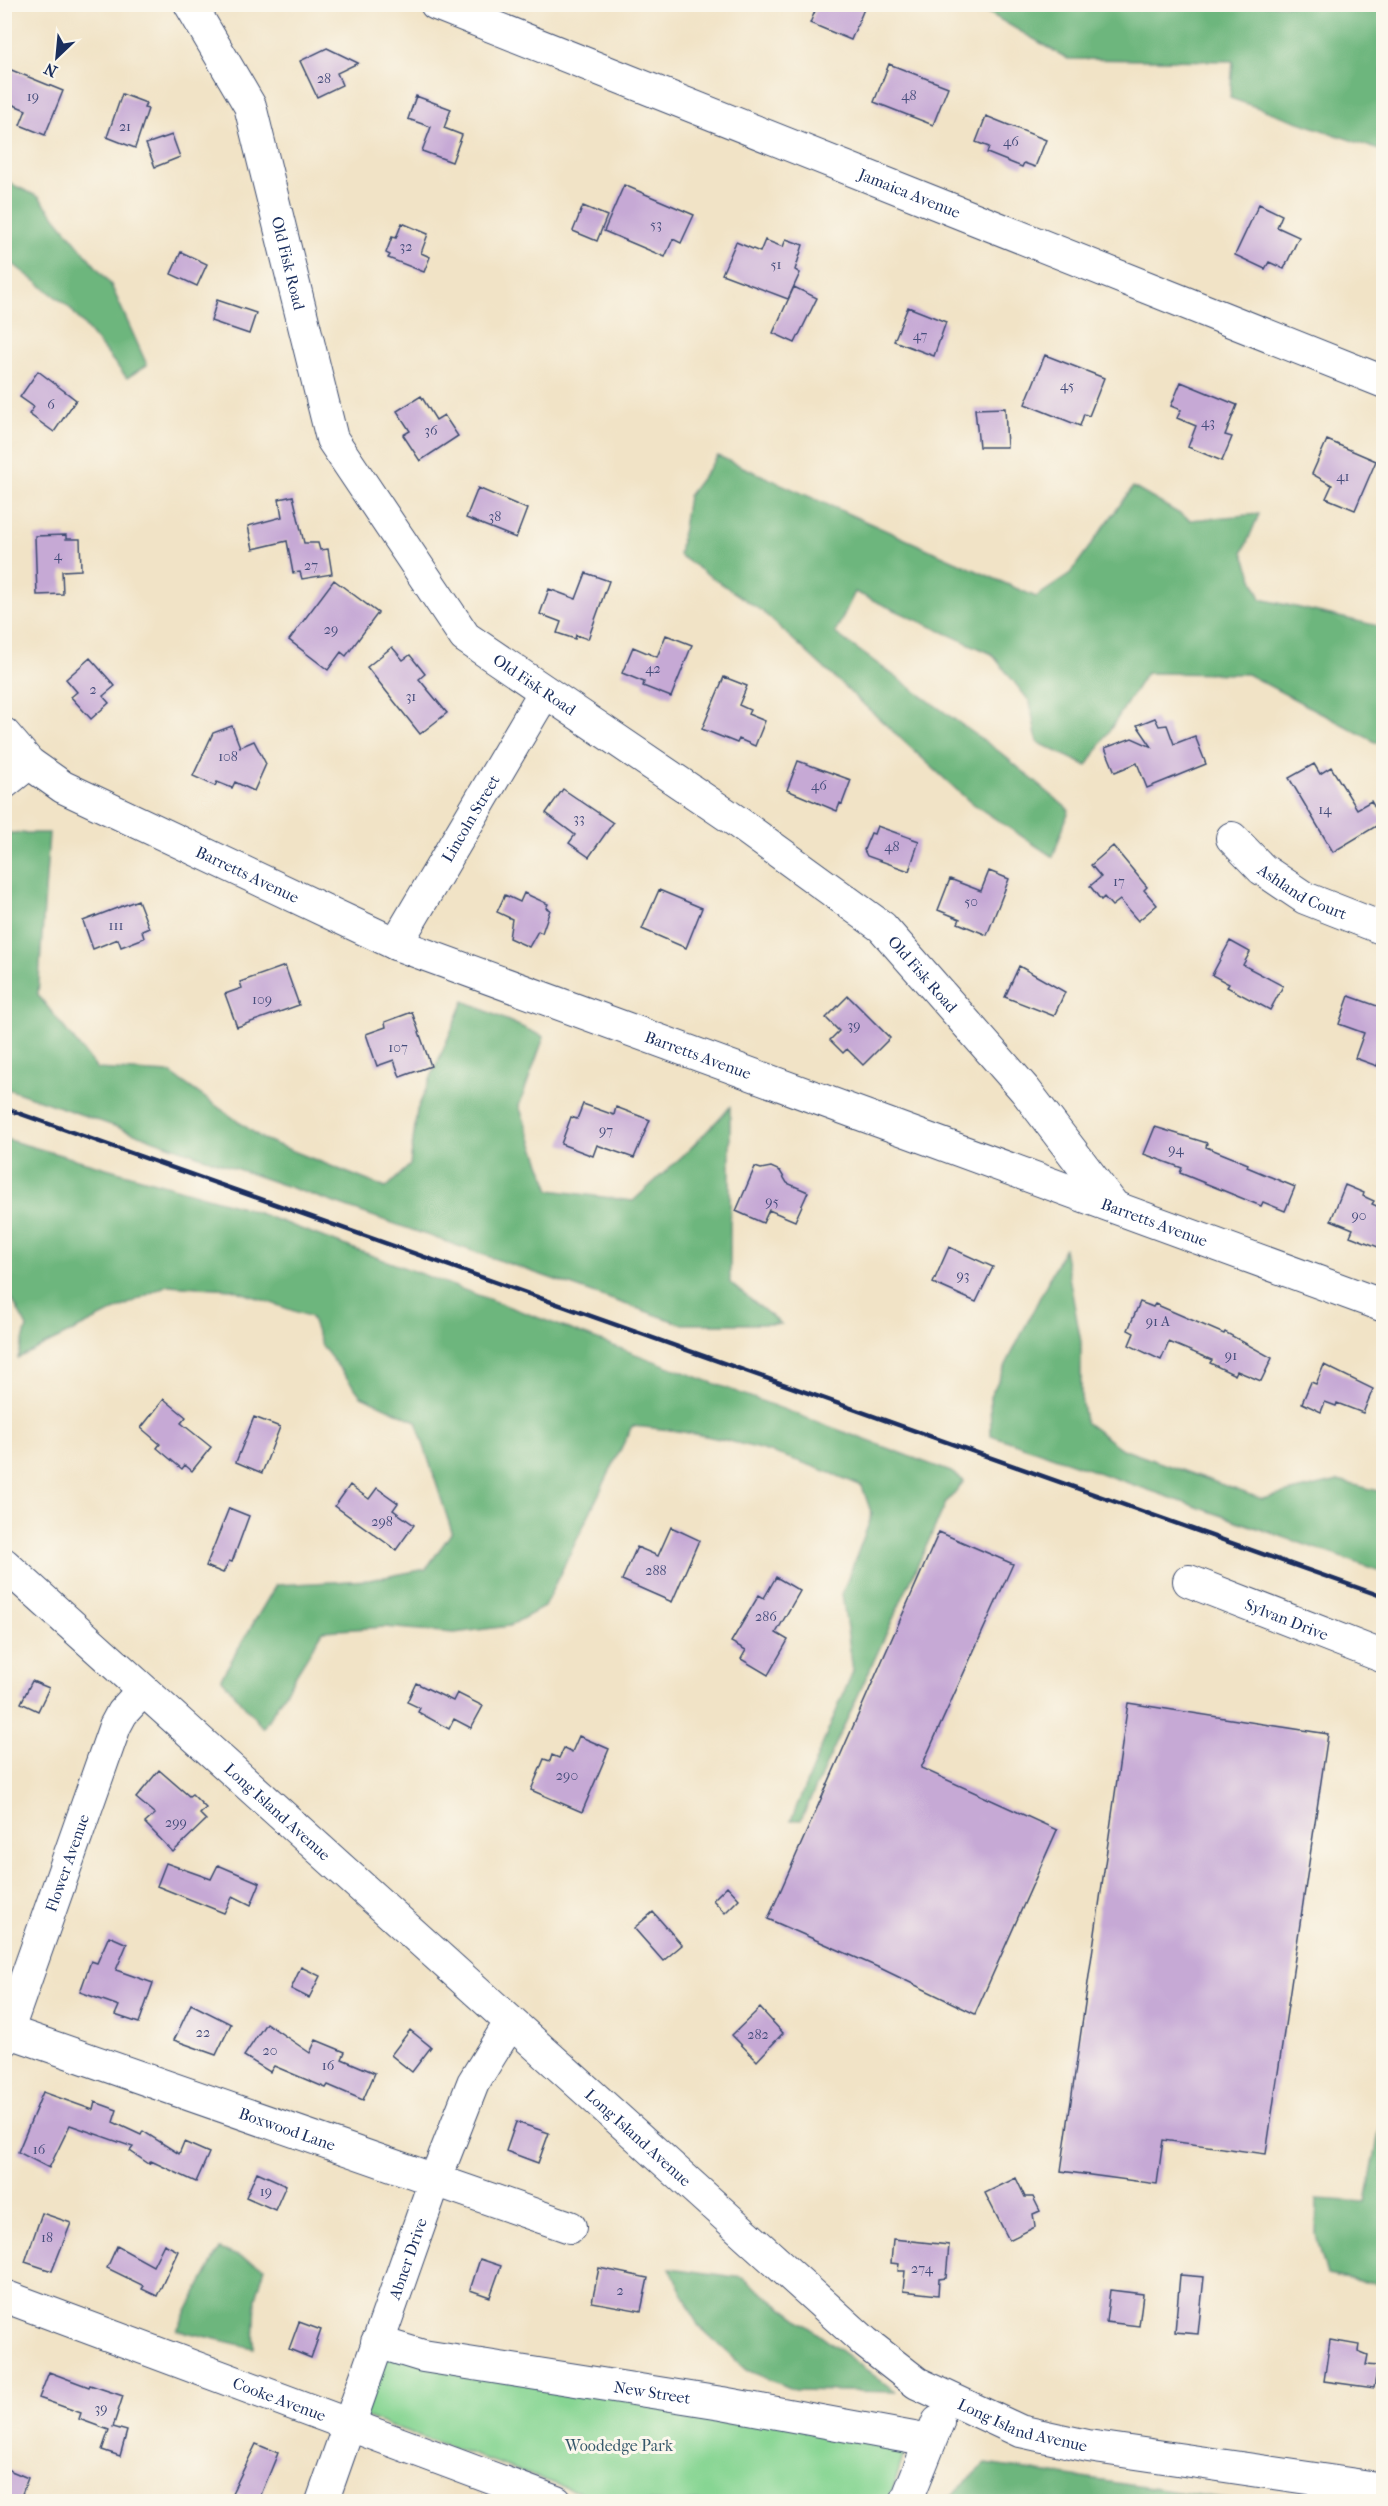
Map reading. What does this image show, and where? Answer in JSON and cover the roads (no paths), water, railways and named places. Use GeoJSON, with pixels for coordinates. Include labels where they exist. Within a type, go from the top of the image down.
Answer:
{"type":"FeatureCollection","features":[{"type":"Feature","properties":{"kind":"street","name":"Old Fisk Road"},"geometry":{"type":"LineString","coordinates":[[190,4],[250,106],[332,439],[465,637],[544,693],[736,821],[882,927],[1025,1090],[1112,1204]]}},
{"type":"Feature","properties":{"kind":"street","name":"Jamaica Avenue"},"geometry":{"type":"LineString","coordinates":[[436,4],[1383,382]]}},
{"type":"Feature","properties":{"kind":"street","name":"Lincoln Street"},"geometry":{"type":"LineString","coordinates":[[396,944],[544,693]]}},
{"type":"Feature","properties":{"kind":"street","name":"Barretts Avenue"},"geometry":{"type":"LineString","coordinates":[[4,735],[29,763],[63,787],[396,944],[1112,1204],[1383,1306]]}},
{"type":"Feature","properties":{"kind":"street"},"geometry":{"type":"LineString","coordinates":[[4,783],[29,763]]}},
{"type":"Feature","properties":{"kind":"street","name":"Ashland Court"},"geometry":{"type":"LineString","coordinates":[[1232,838],[1262,869],[1305,898],[1383,928]]}},
{"type":"Feature","properties":{"kind":"street","name":"Long Island Avenue"},"geometry":{"type":"LineString","coordinates":[[4,1564],[866,2343],[917,2383],[1020,2432],[1050,2440],[1383,2489]]}},
{"type":"Feature","properties":{"kind":"street","name":"Sylvan Drive"},"geometry":{"type":"LineString","coordinates":[[1190,1581],[1383,1657]]}},
{"type":"Feature","properties":{"kind":"street","name":"Flower Avenue"},"geometry":{"type":"LineString","coordinates":[[6,2034],[115,1726],[122,1713],[142,1691]]}},
{"type":"Feature","properties":{"kind":"street","name":"Abner Drive"},"geometry":{"type":"LineString","coordinates":[[322,2502],[435,2180],[473,2083],[510,2023]]}},
{"type":"Feature","properties":{"kind":"street","name":"Boxwood Lane"},"geometry":{"type":"LineString","coordinates":[[6,2034],[570,2227]]}},
{"type":"Feature","properties":{"kind":"street","name":"Cooke Avenue"},"geometry":{"type":"LineString","coordinates":[[4,2296],[555,2502]]}},
{"type":"Feature","properties":{"kind":"street","name":"New Street"},"geometry":{"type":"LineString","coordinates":[[377,2342],[423,2356],[722,2403],[930,2441]]}},
{"type":"Feature","properties":{"kind":"street"},"geometry":{"type":"LineString","coordinates":[[906,2502],[947,2399]]}},
{"type":"Feature","properties":{"kind":"railway"},"geometry":{"type":"LineString","coordinates":[[4,1108],[1384,1597]]}},
{"type":"Feature","properties":{"kind":"park label","name":"Woodedge Park"},"geometry":{"type":"Point","coordinates":[619,2445]}}]}
